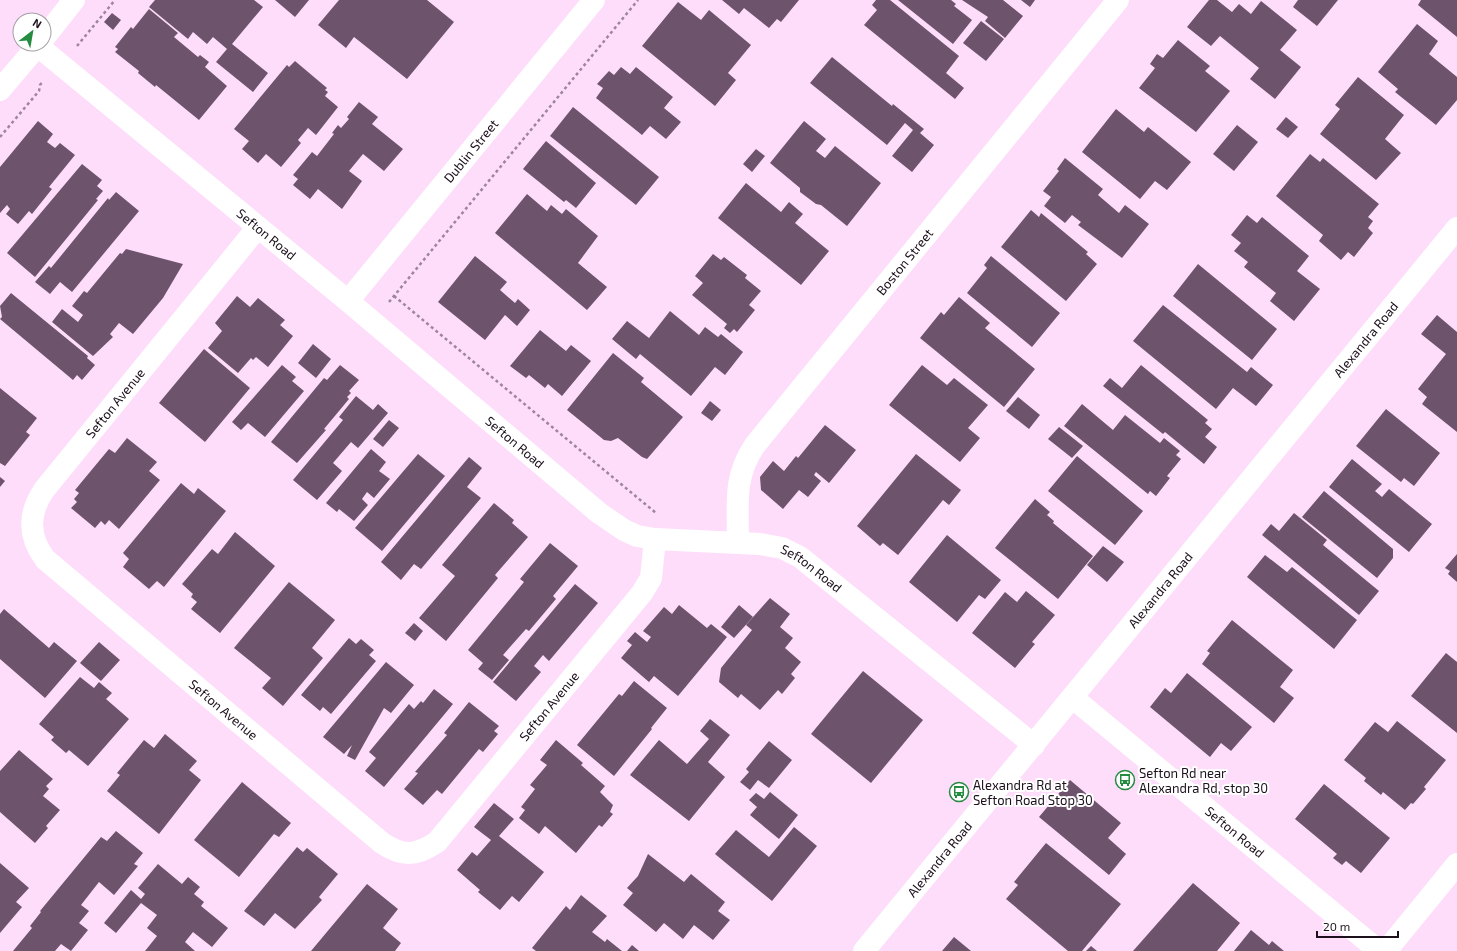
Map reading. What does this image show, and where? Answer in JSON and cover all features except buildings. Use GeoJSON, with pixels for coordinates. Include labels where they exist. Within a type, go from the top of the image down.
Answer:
{"type":"FeatureCollection","features":[{"type":"Feature","properties":{"kind":"street"},"geometry":{"type":"LineString","coordinates":[[52,27],[74,0]]}},
{"type":"Feature","properties":{"kind":"street","name":"Dublin Street"},"geometry":{"type":"LineString","coordinates":[[348,301],[594,0]]}},
{"type":"Feature","properties":{"kind":"street","name":"Boston Street"},"geometry":{"type":"LineString","coordinates":[[738,542],[738,497],[740,478],[743,466],[752,450],[1118,0]]}},
{"type":"Feature","properties":{"kind":"street"},"geometry":{"type":"LineString","coordinates":[[0,90],[32,52]]}},
{"type":"Feature","properties":{"kind":"street","name":"Sefton Road"},"geometry":{"type":"LineString","coordinates":[[52,52],[599,513],[624,530],[637,536],[655,539],[738,542],[782,548],[800,557],[1034,745]]}},
{"type":"Feature","properties":{"kind":"street","name":"Sefton Avenue"},"geometry":{"type":"LineString","coordinates":[[258,227],[44,490],[37,500],[32,516],[32,531],[36,547],[45,559],[382,843],[393,851],[410,854],[425,850],[437,842],[642,593],[651,578],[655,539]]}},
{"type":"Feature","properties":{"kind":"street","name":"Alexandra Road"},"geometry":{"type":"LineString","coordinates":[[864,951],[1457,228]]}},
{"type":"Feature","properties":{"kind":"street","name":"Sefton Road"},"geometry":{"type":"LineString","coordinates":[[1073,698],[1379,951]]}},
{"type":"Feature","properties":{"kind":"street"},"geometry":{"type":"LineString","coordinates":[[1386,951],[1457,864]]}},
{"type":"Feature","properties":{"kind":"path"},"geometry":{"type":"LineString","coordinates":[[77,46],[115,0]]}},
{"type":"Feature","properties":{"kind":"path"},"geometry":{"type":"LineString","coordinates":[[388,303],[638,0]]}},
{"type":"Feature","properties":{"kind":"path"},"geometry":{"type":"LineString","coordinates":[[0,137],[39,91],[40,85]]}},
{"type":"Feature","properties":{"kind":"path"},"geometry":{"type":"LineString","coordinates":[[394,296],[660,516]]}},
{"type":"Feature","properties":{"kind":"place","name":"Sefton Rd near Alexandra Rd, stop 30"},"geometry":{"type":"Point","coordinates":[1125,780]}},
{"type":"Feature","properties":{"kind":"place","name":"Alexandra Rd at Sefton Road Stop 30"},"geometry":{"type":"Point","coordinates":[959,792]}}]}
